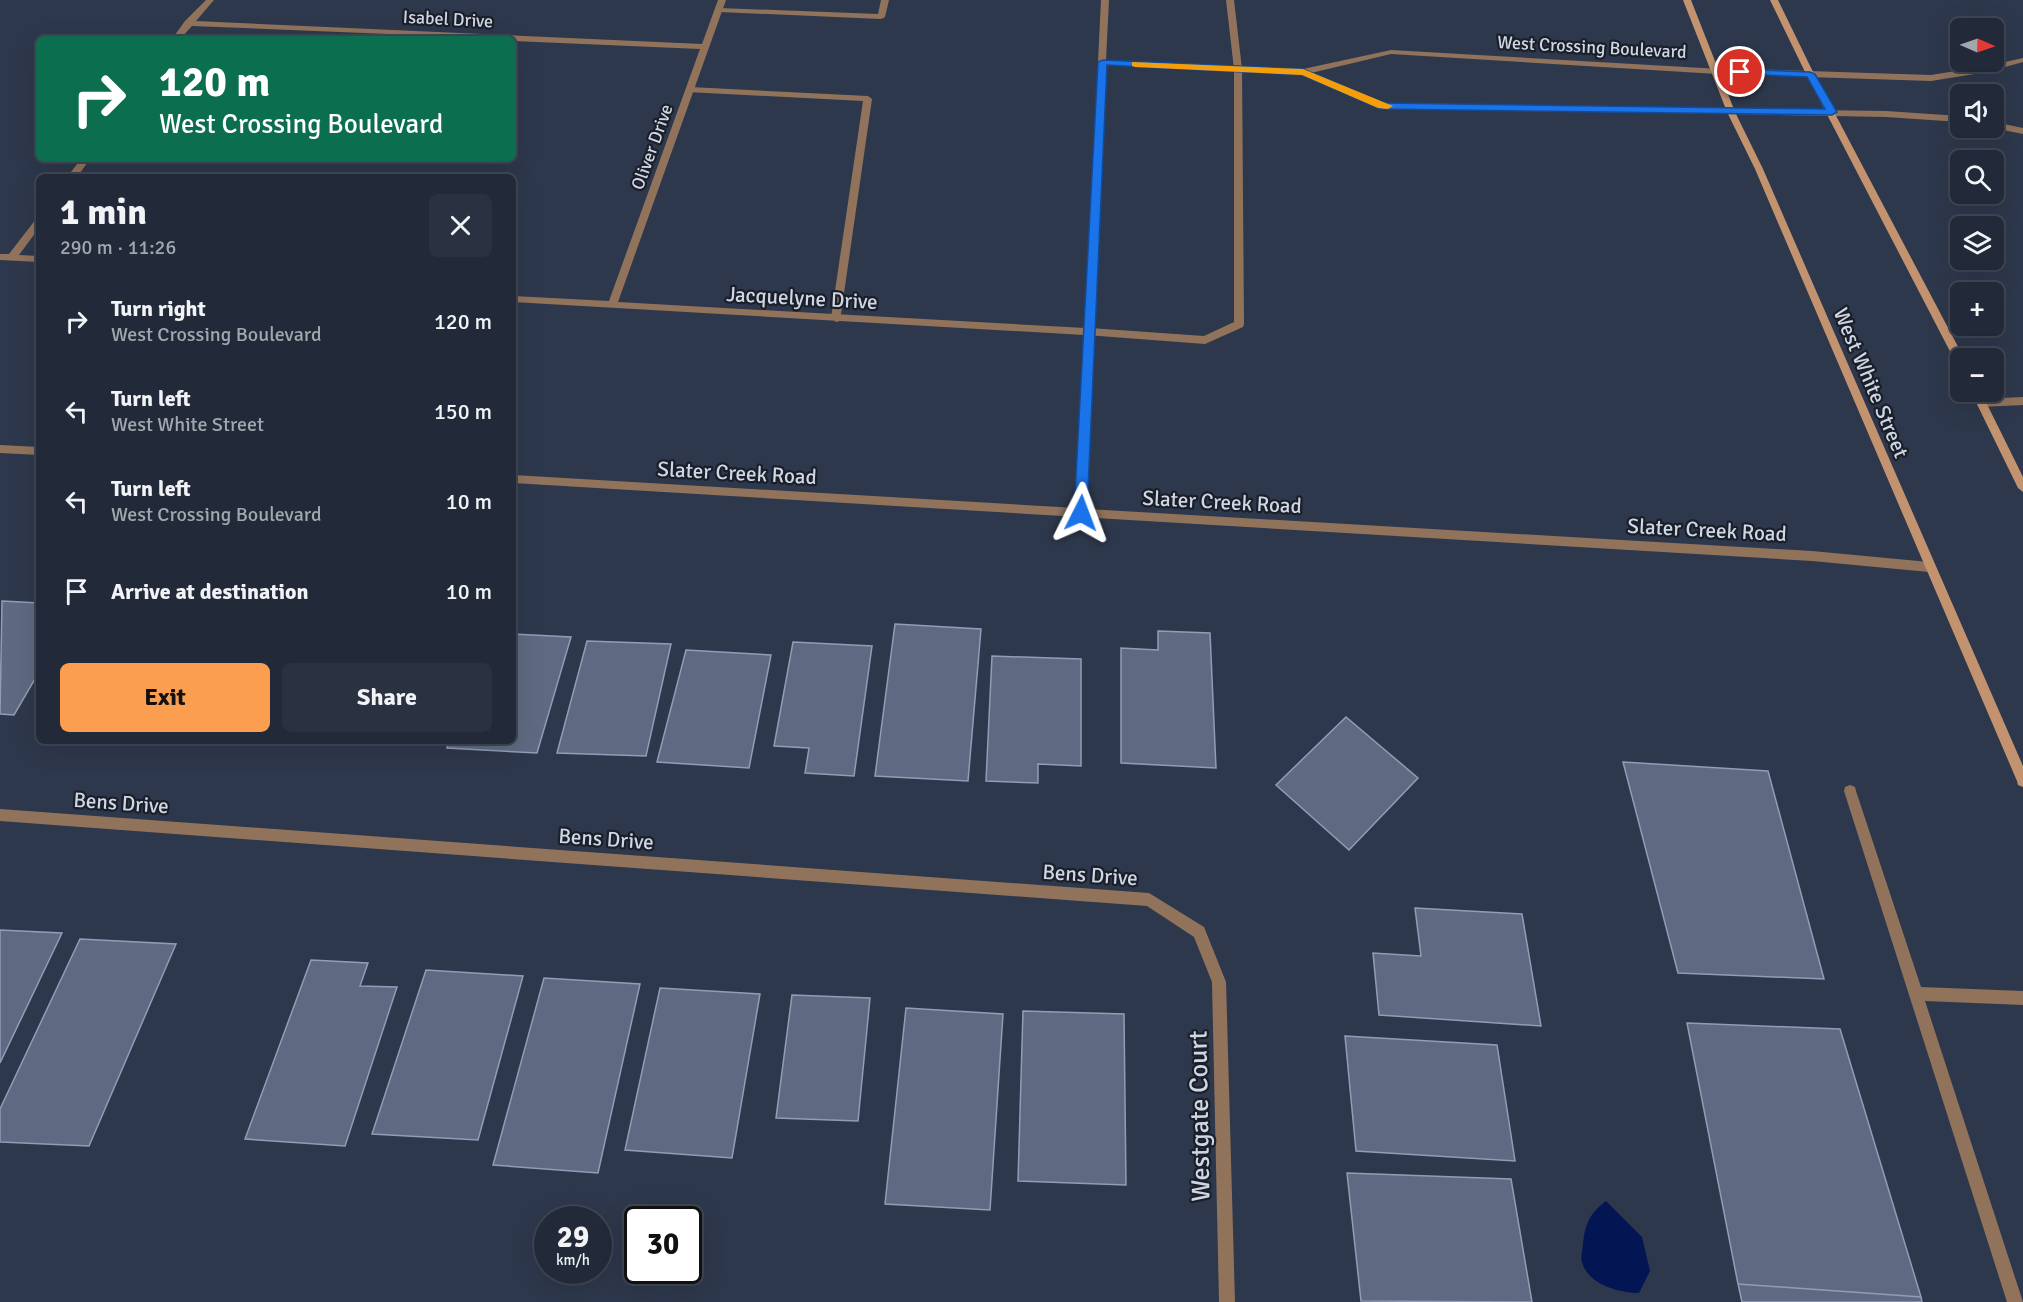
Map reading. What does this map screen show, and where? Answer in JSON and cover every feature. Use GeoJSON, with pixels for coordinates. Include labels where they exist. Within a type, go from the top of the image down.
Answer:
{"type":"FeatureCollection","features":[{"type":"Feature","properties":{"kind":"main road","name":"West White Street"},"geometry":{"type":"LineString","coordinates":[[1687,0],[1717,71],[1731,112],[1759,169],[2023,781]]}},
{"type":"Feature","properties":{"kind":"main road"},"geometry":{"type":"LineString","coordinates":[[1774,0],[1810,74],[1832,112],[1953,348]]}},
{"type":"Feature","properties":{"kind":"main road"},"geometry":{"type":"LineString","coordinates":[[1981,403],[2023,488]]}},
{"type":"Feature","properties":{"kind":"street"},"geometry":{"type":"LineString","coordinates":[[178,36],[210,0]]}},
{"type":"Feature","properties":{"kind":"street","name":"Oliver Drive"},"geometry":{"type":"LineString","coordinates":[[612,305],[723,0]]}},
{"type":"Feature","properties":{"kind":"street"},"geometry":{"type":"LineString","coordinates":[[719,10],[881,16],[885,0]]}},
{"type":"Feature","properties":{"kind":"street"},"geometry":{"type":"LineString","coordinates":[[1081,513],[1105,0]]}},
{"type":"Feature","properties":{"kind":"street"},"geometry":{"type":"LineString","coordinates":[[1230,0],[1238,69]]}},
{"type":"Feature","properties":{"kind":"street","name":"Isabel Drive"},"geometry":{"type":"LineString","coordinates":[[188,23],[468,36]]}},
{"type":"Feature","properties":{"kind":"street","name":"Isabel Drive"},"geometry":{"type":"LineString","coordinates":[[516,38],[705,47]]}},
{"type":"Feature","properties":{"kind":"street","name":"West Crossing Boulevard"},"geometry":{"type":"LineString","coordinates":[[1103,62],[1303,72],[1391,52],[1717,71],[1931,78],[1987,69],[2023,60]]}},
{"type":"Feature","properties":{"kind":"street","name":"Jacquelyne Drive"},"geometry":{"type":"LineString","coordinates":[[516,299],[1204,340],[1239,324],[1238,69]]}},
{"type":"Feature","properties":{"kind":"street","name":"West Crossing Boulevard"},"geometry":{"type":"LineString","coordinates":[[1303,72],[1381,106],[1832,112],[1950,118]]}},
{"type":"Feature","properties":{"kind":"street"},"geometry":{"type":"LineString","coordinates":[[690,90],[868,99],[836,318]]}},
{"type":"Feature","properties":{"kind":"street"},"geometry":{"type":"LineString","coordinates":[[2004,127],[2023,131]]}},
{"type":"Feature","properties":{"kind":"street"},"geometry":{"type":"LineString","coordinates":[[74,174],[84,162]]}},
{"type":"Feature","properties":{"kind":"street"},"geometry":{"type":"LineString","coordinates":[[11,258],[36,225]]}},
{"type":"Feature","properties":{"kind":"street"},"geometry":{"type":"LineString","coordinates":[[0,257],[36,260]]}},
{"type":"Feature","properties":{"kind":"street"},"geometry":{"type":"LineString","coordinates":[[1981,403],[2023,401]]}},
{"type":"Feature","properties":{"kind":"street"},"geometry":{"type":"LineString","coordinates":[[0,449],[36,452]]}},
{"type":"Feature","properties":{"kind":"street","name":"Slater Creek Road"},"geometry":{"type":"LineString","coordinates":[[516,480],[1800,555],[1929,567]]}},
{"type":"Feature","properties":{"kind":"street"},"geometry":{"type":"LineString","coordinates":[[1850,791],[2014,1302]]}},
{"type":"Feature","properties":{"kind":"street","name":"Bens Drive"},"geometry":{"type":"LineString","coordinates":[[0,815],[1149,900],[1199,932]]}},
{"type":"Feature","properties":{"kind":"street","name":"Westgate Court"},"geometry":{"type":"LineString","coordinates":[[1199,932],[1220,982],[1227,1302]]}},
{"type":"Feature","properties":{"kind":"street"},"geometry":{"type":"LineString","coordinates":[[1916,994],[2023,998]]}},
{"type":"Feature","properties":{"kind":"shaded area"},"geometry":{"type":"Polygon","coordinates":[[[1606,1201],[1642,1237],[1650,1271],[1639,1293],[1614,1289],[1598,1282],[1585,1270],[1582,1262],[1587,1225],[1592,1215],[1606,1201]]]}},
{"type":"Feature","properties":{"kind":"building"},"geometry":{"type":"Polygon","coordinates":[[[2,601],[36,603],[36,677],[14,715],[0,714],[2,601]]]}},
{"type":"Feature","properties":{"kind":"building"},"geometry":{"type":"Polygon","coordinates":[[[895,624],[981,629],[968,781],[875,776],[895,624]]]}},
{"type":"Feature","properties":{"kind":"building"},"geometry":{"type":"Polygon","coordinates":[[[1158,631],[1210,633],[1216,768],[1121,763],[1121,648],[1158,650],[1158,631]]]}},
{"type":"Feature","properties":{"kind":"building"},"geometry":{"type":"Polygon","coordinates":[[[516,634],[571,637],[537,753],[447,748],[448,744],[516,744],[516,634]]]}},
{"type":"Feature","properties":{"kind":"building"},"geometry":{"type":"Polygon","coordinates":[[[587,641],[671,644],[646,756],[557,753],[587,641]]]}},
{"type":"Feature","properties":{"kind":"building"},"geometry":{"type":"Polygon","coordinates":[[[793,642],[872,646],[854,776],[805,773],[809,748],[774,746],[793,642]]]}},
{"type":"Feature","properties":{"kind":"building"},"geometry":{"type":"Polygon","coordinates":[[[686,650],[771,655],[749,768],[657,762],[686,650]]]}},
{"type":"Feature","properties":{"kind":"building"},"geometry":{"type":"Polygon","coordinates":[[[992,656],[1081,659],[1081,766],[1038,764],[1038,783],[986,781],[992,656]]]}},
{"type":"Feature","properties":{"kind":"building"},"geometry":{"type":"Polygon","coordinates":[[[1346,717],[1418,778],[1349,850],[1276,785],[1346,717]]]}},
{"type":"Feature","properties":{"kind":"building"},"geometry":{"type":"Polygon","coordinates":[[[1623,762],[1768,771],[1824,979],[1678,973],[1623,762]]]}},
{"type":"Feature","properties":{"kind":"building"},"geometry":{"type":"Polygon","coordinates":[[[1415,908],[1522,914],[1541,1026],[1379,1015],[1373,953],[1421,956],[1415,908]]]}},
{"type":"Feature","properties":{"kind":"building"},"geometry":{"type":"Polygon","coordinates":[[[0,930],[62,933],[0,1063],[0,930]]]}},
{"type":"Feature","properties":{"kind":"building"},"geometry":{"type":"Polygon","coordinates":[[[80,939],[176,944],[89,1146],[0,1142],[0,1109],[80,939]]]}},
{"type":"Feature","properties":{"kind":"building"},"geometry":{"type":"Polygon","coordinates":[[[311,960],[368,963],[360,986],[397,987],[345,1146],[245,1139],[311,960]]]}},
{"type":"Feature","properties":{"kind":"building"},"geometry":{"type":"Polygon","coordinates":[[[426,970],[523,976],[478,1140],[372,1134],[426,970]]]}},
{"type":"Feature","properties":{"kind":"building"},"geometry":{"type":"Polygon","coordinates":[[[544,978],[640,984],[598,1173],[493,1165],[544,978]]]}},
{"type":"Feature","properties":{"kind":"building"},"geometry":{"type":"Polygon","coordinates":[[[660,988],[760,994],[732,1158],[625,1150],[660,988]]]}},
{"type":"Feature","properties":{"kind":"building"},"geometry":{"type":"Polygon","coordinates":[[[792,995],[870,998],[858,1121],[776,1118],[792,995]]]}},
{"type":"Feature","properties":{"kind":"building"},"geometry":{"type":"Polygon","coordinates":[[[906,1008],[1003,1014],[990,1210],[885,1204],[906,1008]]]}},
{"type":"Feature","properties":{"kind":"building"},"geometry":{"type":"Polygon","coordinates":[[[1023,1011],[1124,1014],[1126,1185],[1018,1181],[1023,1011]]]}},
{"type":"Feature","properties":{"kind":"building"},"geometry":{"type":"Polygon","coordinates":[[[1687,1023],[1840,1029],[1921,1297],[1738,1284],[1687,1023]]]}},
{"type":"Feature","properties":{"kind":"building"},"geometry":{"type":"Polygon","coordinates":[[[1345,1036],[1497,1045],[1515,1161],[1356,1151],[1345,1036]]]}},
{"type":"Feature","properties":{"kind":"building"},"geometry":{"type":"Polygon","coordinates":[[[1347,1173],[1511,1179],[1532,1302],[1361,1301],[1347,1173]]]}},
{"type":"Feature","properties":{"kind":"building"},"geometry":{"type":"Polygon","coordinates":[[[1738,1284],[1921,1297],[1922,1302],[1742,1302],[1738,1284]]]}},
{"type":"Feature","properties":{"kind":"slow traffic"},"geometry":{"type":"LineString","coordinates":[[1135,64],[1303,72],[1381,106],[1388,106]]}},
{"type":"Feature","properties":{"kind":"route"},"geometry":{"type":"LineString","coordinates":[[1081,513],[1103,62],[1303,72],[1381,106],[1832,112],[1810,74],[1740,72]]}}]}
